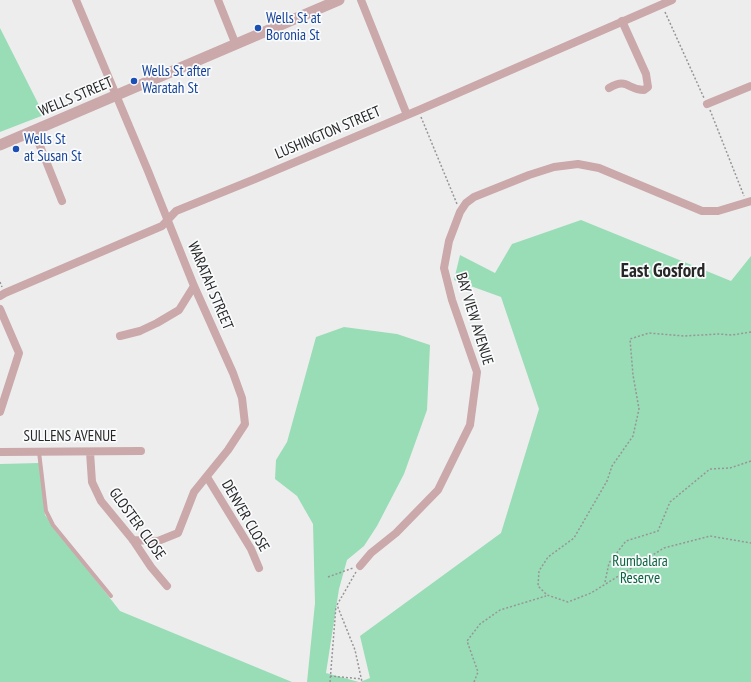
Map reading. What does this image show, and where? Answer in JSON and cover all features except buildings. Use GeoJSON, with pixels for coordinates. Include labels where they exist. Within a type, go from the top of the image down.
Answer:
{"type":"FeatureCollection","features":[{"type":"Feature","properties":{"kind":"street","name":"WARATAH STREET"},"geometry":{"type":"LineString","coordinates":[[76,0],[148,171],[194,286],[233,373],[242,398],[245,424],[228,450],[194,492],[178,533],[158,541],[133,540]]}},
{"type":"Feature","properties":{"kind":"street"},"geometry":{"type":"LineString","coordinates":[[218,0],[236,45]]}},
{"type":"Feature","properties":{"kind":"street","name":"WELLS STREET"},"geometry":{"type":"LineString","coordinates":[[0,145],[339,0]]}},
{"type":"Feature","properties":{"kind":"street"},"geometry":{"type":"LineString","coordinates":[[361,0],[408,115]]}},
{"type":"Feature","properties":{"kind":"street"},"geometry":{"type":"LineString","coordinates":[[647,0],[651,9]]}},
{"type":"Feature","properties":{"kind":"street","name":"LUSHINGTON STREET"},"geometry":{"type":"LineString","coordinates":[[0,296],[5,292],[162,226],[176,211],[255,180],[408,115],[672,0]]}},
{"type":"Feature","properties":{"kind":"street"},"geometry":{"type":"LineString","coordinates":[[609,88],[617,83],[627,84],[638,90],[644,90],[648,87],[646,74],[622,21]]}},
{"type":"Feature","properties":{"kind":"street"},"geometry":{"type":"LineString","coordinates":[[707,104],[751,86]]}},
{"type":"Feature","properties":{"kind":"street"},"geometry":{"type":"LineString","coordinates":[[34,131],[62,201]]}},
{"type":"Feature","properties":{"kind":"street","name":"BAY VIEW AVENUE"},"geometry":{"type":"LineString","coordinates":[[360,566],[371,553],[396,533],[438,490],[470,425],[477,372],[452,300],[444,268],[449,241],[460,212],[466,203],[474,197],[554,167],[578,164],[599,168],[702,211],[718,211],[749,202]]}},
{"type":"Feature","properties":{"kind":"street"},"geometry":{"type":"LineString","coordinates":[[120,336],[140,331],[179,310],[194,286]]}},
{"type":"Feature","properties":{"kind":"street"},"geometry":{"type":"LineString","coordinates":[[0,308],[19,353],[0,412]]}},
{"type":"Feature","properties":{"kind":"street","name":"SULLENS AVENUE"},"geometry":{"type":"LineString","coordinates":[[0,452],[141,451]]}},
{"type":"Feature","properties":{"kind":"street","name":"GLOSTER CLOSE"},"geometry":{"type":"LineString","coordinates":[[90,452],[92,482],[101,501],[133,540],[151,567],[167,586]]}},
{"type":"Feature","properties":{"kind":"street","name":"DENVER CLOSE"},"geometry":{"type":"LineString","coordinates":[[206,477],[251,549],[258,568]]}},
{"type":"Feature","properties":{"kind":"lane"},"geometry":{"type":"LineString","coordinates":[[40,452],[46,511],[53,525],[111,596]]}},
{"type":"Feature","properties":{"kind":"path"},"geometry":{"type":"LineString","coordinates":[[662,4],[749,202]]}},
{"type":"Feature","properties":{"kind":"path"},"geometry":{"type":"LineString","coordinates":[[418,110],[460,212]]}},
{"type":"Feature","properties":{"kind":"path"},"geometry":{"type":"LineString","coordinates":[[751,332],[732,335],[719,334],[684,336],[649,333],[630,339],[633,375],[639,409],[633,436],[612,466],[607,481],[574,538],[548,557],[539,571],[538,586],[547,595],[568,602],[591,592],[664,548],[710,536],[751,543]]}},
{"type":"Feature","properties":{"kind":"path"},"geometry":{"type":"LineString","coordinates":[[605,583],[610,563],[626,541],[658,531],[670,502],[710,469],[730,468],[751,461]]}},
{"type":"Feature","properties":{"kind":"path"},"geometry":{"type":"LineString","coordinates":[[328,577],[360,566]]}},
{"type":"Feature","properties":{"kind":"path"},"geometry":{"type":"LineString","coordinates":[[330,682],[337,604],[360,566]]}},
{"type":"Feature","properties":{"kind":"path"},"geometry":{"type":"LineString","coordinates":[[474,682],[478,672],[467,641],[480,624],[500,610],[547,595]]}},
{"type":"Feature","properties":{"kind":"path"},"geometry":{"type":"LineString","coordinates":[[330,676],[362,681],[355,650],[337,604]]}},
{"type":"Feature","properties":{"kind":"green space"},"geometry":{"type":"Polygon","coordinates":[[[0,28],[44,115],[0,132],[0,28]]]}},
{"type":"Feature","properties":{"kind":"green space","name":"Rumbalara Reserve"},"geometry":{"type":"Polygon","coordinates":[[[581,220],[731,281],[751,256],[751,682],[360,682],[370,678],[360,636],[501,533],[539,409],[501,297],[454,280],[460,255],[495,273],[512,244],[581,220]]]}},
{"type":"Feature","properties":{"kind":"green space"},"geometry":{"type":"Polygon","coordinates":[[[344,327],[397,334],[430,345],[427,410],[404,474],[377,526],[364,546],[347,560],[339,589],[326,673],[359,682],[307,682],[315,603],[313,524],[297,496],[275,479],[276,460],[287,442],[316,337],[344,327]]]}},
{"type":"Feature","properties":{"kind":"green space"},"geometry":{"type":"Polygon","coordinates":[[[39,463],[45,515],[120,611],[292,682],[0,682],[0,464],[39,463]]]}},
{"type":"Feature","properties":{"kind":"place","name":"Wells St at Boronia St"},"geometry":{"type":"Point","coordinates":[258,28]}},
{"type":"Feature","properties":{"kind":"place","name":"Wells St after Waratah St"},"geometry":{"type":"Point","coordinates":[134,81]}},
{"type":"Feature","properties":{"kind":"place","name":"Wells St at Susan St"},"geometry":{"type":"Point","coordinates":[16,149]}},
{"type":"Feature","properties":{"kind":"district","name":"East Gosford"},"geometry":{"type":"Point","coordinates":[663,272]}}]}
